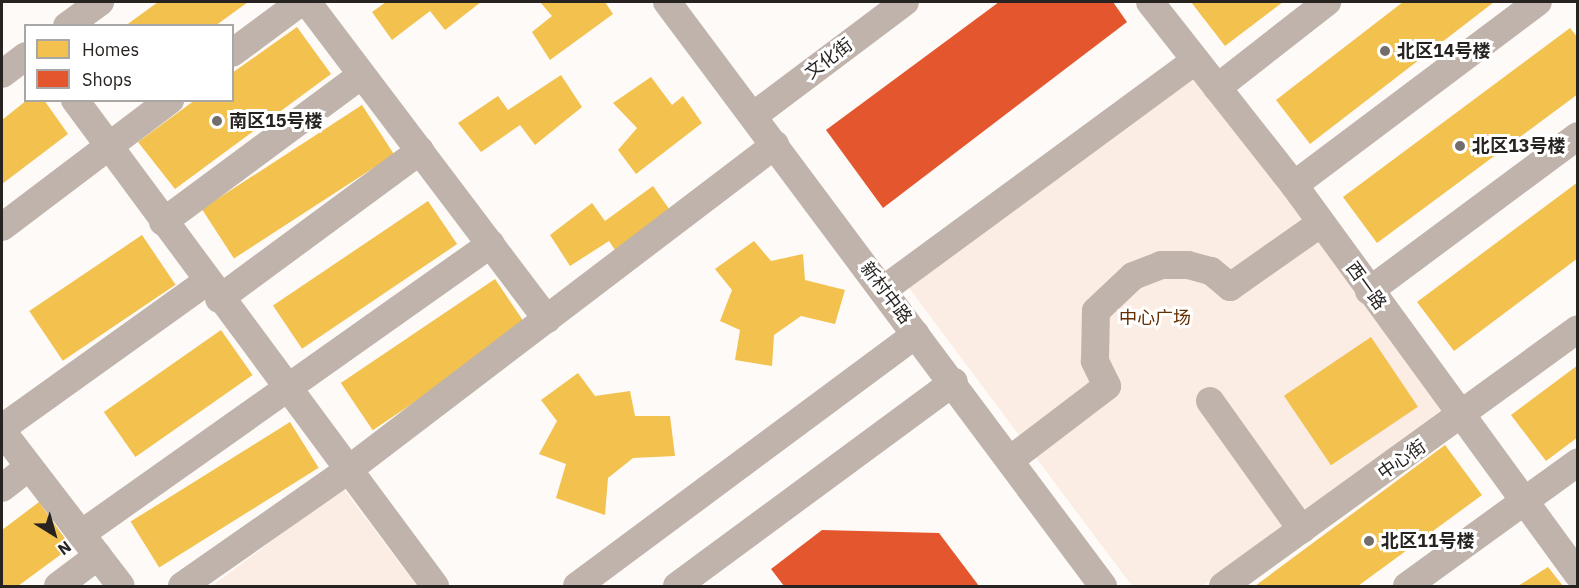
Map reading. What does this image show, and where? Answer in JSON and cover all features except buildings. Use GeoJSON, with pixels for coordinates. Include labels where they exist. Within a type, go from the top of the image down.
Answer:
{"type":"FeatureCollection","features":[{"type":"Feature","properties":{"kind":"street"},"geometry":{"type":"LineString","coordinates":[[70,24],[100,2]]}},
{"type":"Feature","properties":{"kind":"street"},"geometry":{"type":"LineString","coordinates":[[234,52],[301,2]]}},
{"type":"Feature","properties":{"kind":"street"},"geometry":{"type":"LineString","coordinates":[[307,2],[547,319]]}},
{"type":"Feature","properties":{"kind":"street","name":"新村中路"},"geometry":{"type":"LineString","coordinates":[[667,2],[954,382],[1103,586]]}},
{"type":"Feature","properties":{"kind":"street","name":"文化街"},"geometry":{"type":"LineString","coordinates":[[753,116],[905,2]]}},
{"type":"Feature","properties":{"kind":"street","name":"西一路"},"geometry":{"type":"LineString","coordinates":[[1150,2],[1294,185],[1460,418],[1578,574]]}},
{"type":"Feature","properties":{"kind":"street"},"geometry":{"type":"LineString","coordinates":[[1217,88],[1327,2]]}},
{"type":"Feature","properties":{"kind":"street"},"geometry":{"type":"LineString","coordinates":[[1294,185],[1538,2]]}},
{"type":"Feature","properties":{"kind":"street"},"geometry":{"type":"LineString","coordinates":[[2,74],[24,58]]}},
{"type":"Feature","properties":{"kind":"street"},"geometry":{"type":"LineString","coordinates":[[884,290],[1196,60]]}},
{"type":"Feature","properties":{"kind":"street"},"geometry":{"type":"LineString","coordinates":[[163,222],[362,75]]}},
{"type":"Feature","properties":{"kind":"street"},"geometry":{"type":"LineString","coordinates":[[76,102],[107,148],[435,586]]}},
{"type":"Feature","properties":{"kind":"street"},"geometry":{"type":"LineString","coordinates":[[2,227],[167,102]]}},
{"type":"Feature","properties":{"kind":"street"},"geometry":{"type":"LineString","coordinates":[[1370,291],[1578,136]]}},
{"type":"Feature","properties":{"kind":"street"},"geometry":{"type":"LineString","coordinates":[[182,586],[348,470],[775,145]]}},
{"type":"Feature","properties":{"kind":"street"},"geometry":{"type":"LineString","coordinates":[[122,586],[2,430],[420,151]]}},
{"type":"Feature","properties":{"kind":"street"},"geometry":{"type":"LineString","coordinates":[[1010,460],[1107,386],[1095,361],[1096,311],[1133,276],[1161,265],[1188,265],[1211,271],[1230,287],[1321,223]]}},
{"type":"Feature","properties":{"kind":"street"},"geometry":{"type":"LineString","coordinates":[[81,534],[491,244]]}},
{"type":"Feature","properties":{"kind":"street","name":"中心街"},"geometry":{"type":"LineString","coordinates":[[1223,586],[1460,418],[1578,329]]}},
{"type":"Feature","properties":{"kind":"street"},"geometry":{"type":"LineString","coordinates":[[577,586],[916,334]]}},
{"type":"Feature","properties":{"kind":"street"},"geometry":{"type":"LineString","coordinates":[[678,586],[954,382]]}},
{"type":"Feature","properties":{"kind":"street"},"geometry":{"type":"LineString","coordinates":[[1210,401],[1302,530]]}},
{"type":"Feature","properties":{"kind":"street"},"geometry":{"type":"LineString","coordinates":[[1407,586],[1578,462]]}},
{"type":"Feature","properties":{"kind":"street"},"geometry":{"type":"LineString","coordinates":[[2,488],[29,467]]}},
{"type":"Feature","properties":{"kind":"street"},"geometry":{"type":"LineString","coordinates":[[58,586],[98,556]]}},
{"type":"Feature","properties":{"kind":"green space","name":"中心广场"},"geometry":{"type":"Polygon","coordinates":[[[1192,64],[1443,409],[1202,586],[1132,586],[903,280],[1192,64]]]}},
{"type":"Feature","properties":{"kind":"green space"},"geometry":{"type":"Polygon","coordinates":[[[343,488],[417,586],[212,586],[343,488]]]}},
{"type":"Feature","properties":{"kind":"place","name":"北区14号楼"},"geometry":{"type":"Point","coordinates":[1385,51]}},
{"type":"Feature","properties":{"kind":"place","name":"南区15号楼"},"geometry":{"type":"Point","coordinates":[217,121]}},
{"type":"Feature","properties":{"kind":"place","name":"北区13号楼"},"geometry":{"type":"Point","coordinates":[1460,146]}},
{"type":"Feature","properties":{"kind":"place","name":"北区11号楼"},"geometry":{"type":"Point","coordinates":[1369,541]}}]}
